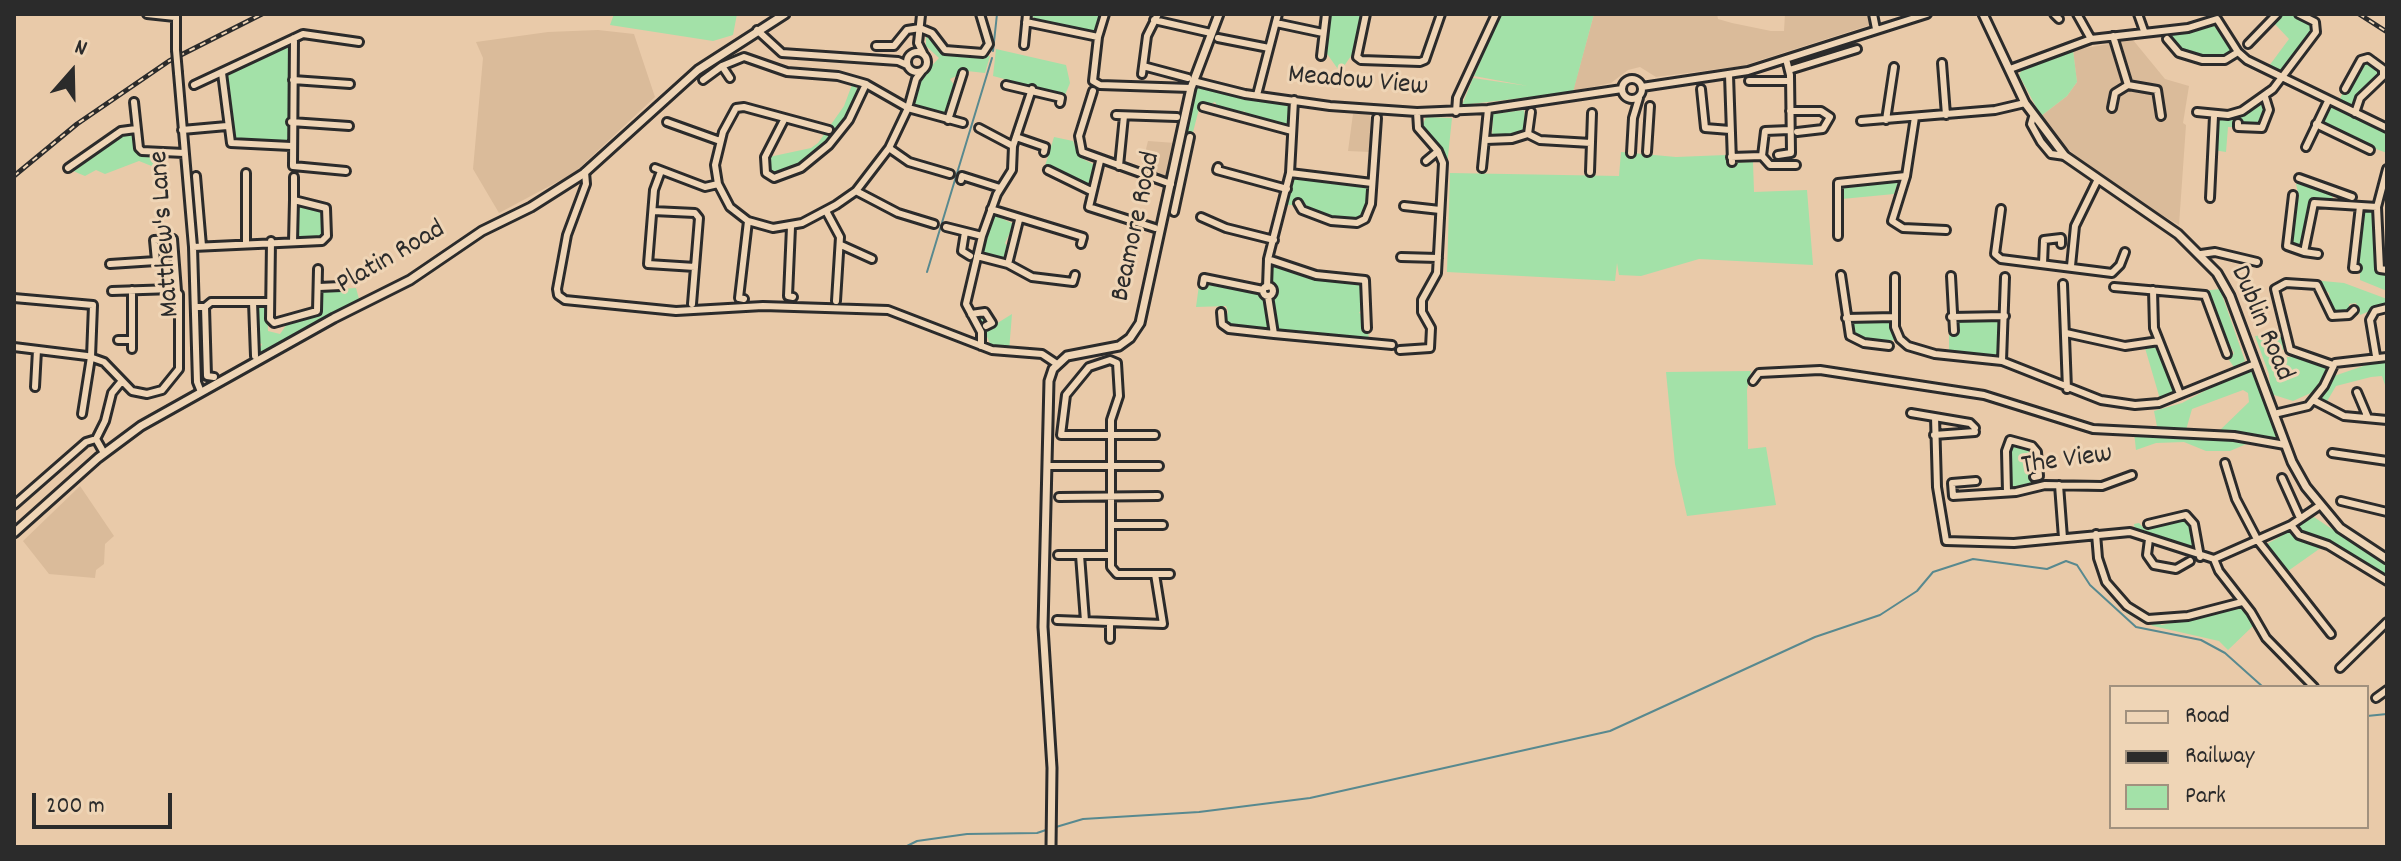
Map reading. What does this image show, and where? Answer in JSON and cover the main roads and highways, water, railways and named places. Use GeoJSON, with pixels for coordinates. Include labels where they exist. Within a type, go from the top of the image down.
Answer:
{"type":"FeatureCollection","features":[{"type":"Feature","properties":{"kind":"main road","name":"Platin Road"},"geometry":{"type":"LineString","coordinates":[[14,533],[104,453],[141,426],[334,318],[410,280],[482,231],[531,207],[585,172],[698,70],[785,14]]}},
{"type":"Feature","properties":{"kind":"main road","name":"Beamore Road"},"geometry":{"type":"LineString","coordinates":[[1051,847],[1052,768],[1043,627],[1049,381],[1057,364],[1071,355],[1116,348],[1133,335],[1145,307],[1191,82],[1214,36],[1219,14]]}},
{"type":"Feature","properties":{"kind":"main road","name":"Dublin Road"},"geometry":{"type":"LineString","coordinates":[[1983,14],[2033,117],[2065,156],[2097,181],[2167,226],[2201,254],[2230,296],[2293,465],[2319,506],[2340,528],[2387,559]]}},
{"type":"Feature","properties":{"kind":"waterway"},"geometry":{"type":"LineString","coordinates":[[993,51],[997,14]]}},
{"type":"Feature","properties":{"kind":"waterway"},"geometry":{"type":"LineString","coordinates":[[927,272],[992,58]]}},
{"type":"Feature","properties":{"kind":"waterway"},"geometry":{"type":"LineString","coordinates":[[1056,827],[1083,819],[1199,812],[1310,798],[1610,731],[1815,637],[1880,615],[1917,591],[1933,572],[1973,559],[2047,569],[2066,561],[2077,565],[2090,585],[2136,627],[2201,640],[2225,653],[2261,685]]}},
{"type":"Feature","properties":{"kind":"waterway"},"geometry":{"type":"LineString","coordinates":[[2369,716],[2387,714]]}},
{"type":"Feature","properties":{"kind":"waterway"},"geometry":{"type":"LineString","coordinates":[[905,847],[917,841],[967,834],[1037,833],[1049,829]]}},
{"type":"Feature","properties":{"kind":"railway"},"geometry":{"type":"LineString","coordinates":[[14,176],[77,124],[169,61],[262,14]]}},
{"type":"Feature","properties":{"kind":"railway"},"geometry":{"type":"LineString","coordinates":[[2359,14],[2387,32]]}}]}
